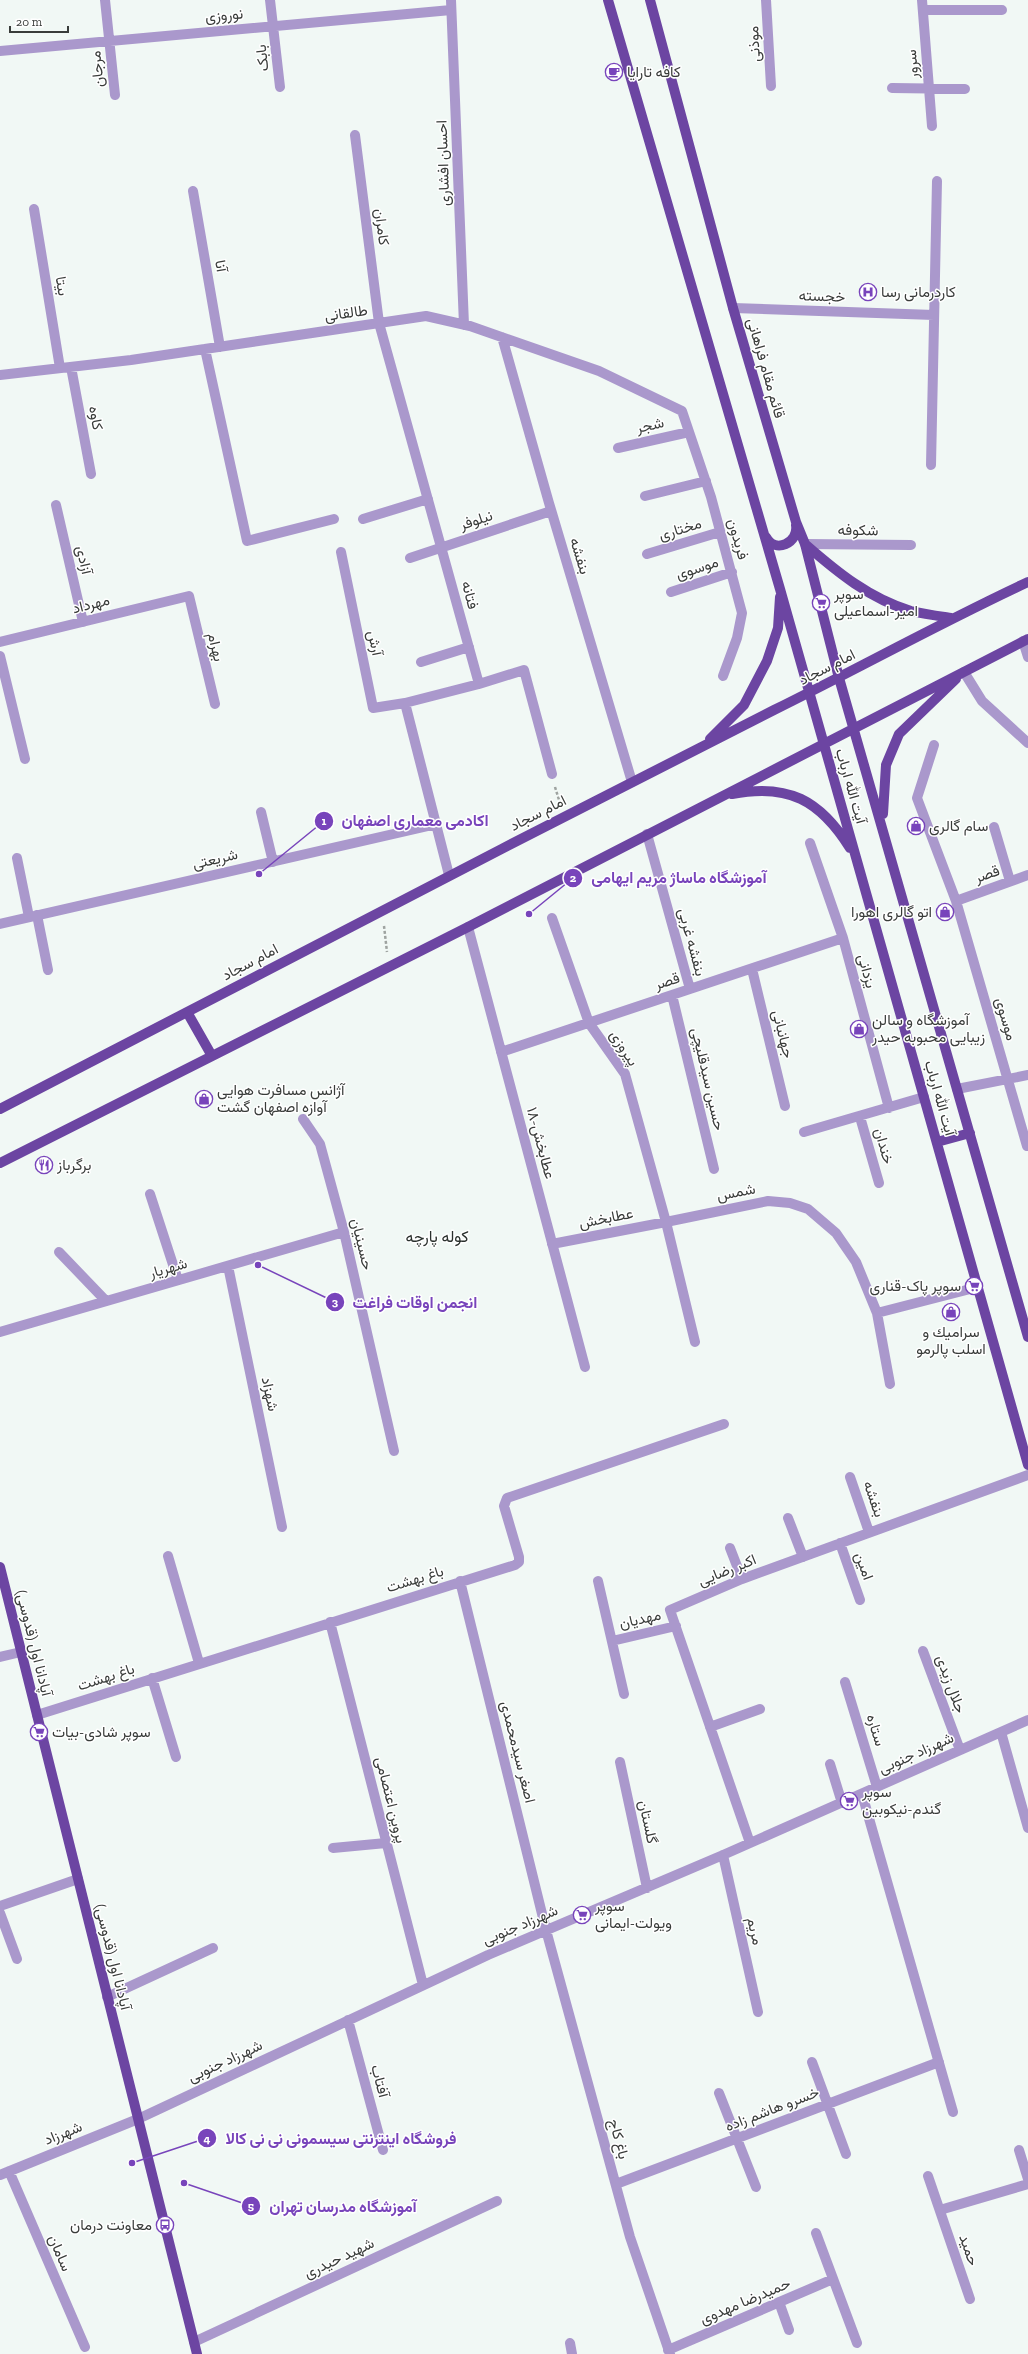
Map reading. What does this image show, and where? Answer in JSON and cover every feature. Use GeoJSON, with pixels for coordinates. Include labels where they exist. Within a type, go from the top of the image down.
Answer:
{"type":"FeatureCollection","features":[{"type":"Feature","properties":{"kind":"main road"},"geometry":{"type":"LineString","coordinates":[[608,0],[810,693]]}},
{"type":"Feature","properties":{"kind":"main road","name":"قائم مقام فراهانی"},"geometry":{"type":"LineString","coordinates":[[650,0],[733,308],[796,522],[805,544],[839,678],[858,744]]}},
{"type":"Feature","properties":{"kind":"main road"},"geometry":{"type":"LineString","coordinates":[[764,533],[767,540],[774,545],[782,546],[789,543],[795,537],[797,530],[796,522]]}},
{"type":"Feature","properties":{"kind":"main road"},"geometry":{"type":"LineString","coordinates":[[805,544],[838,573],[874,596],[911,610],[951,618]]}},
{"type":"Feature","properties":{"kind":"main road","name":"امام سجاد"},"geometry":{"type":"LineString","coordinates":[[0,1109],[449,875],[810,693],[951,618],[1028,582]]}},
{"type":"Feature","properties":{"kind":"main road"},"geometry":{"type":"LineString","coordinates":[[703,746],[744,705],[767,661],[778,628],[780,589]]}},
{"type":"Feature","properties":{"kind":"main road"},"geometry":{"type":"LineString","coordinates":[[0,1163],[468,927],[720,796],[1026,640]]}},
{"type":"Feature","properties":{"kind":"main road"},"geometry":{"type":"LineString","coordinates":[[886,840],[882,806],[886,765],[899,734],[964,672]]}},
{"type":"Feature","properties":{"kind":"main road","name":"آیت الله ارباب"},"geometry":{"type":"LineString","coordinates":[[810,693],[1028,1465]]}},
{"type":"Feature","properties":{"kind":"main road","name":"آیت الله ارباب"},"geometry":{"type":"LineString","coordinates":[[858,744],[1028,1337]]}},
{"type":"Feature","properties":{"kind":"main road"},"geometry":{"type":"LineString","coordinates":[[720,796],[764,789],[785,793],[812,804],[837,828],[857,860]]}},
{"type":"Feature","properties":{"kind":"main road"},"geometry":{"type":"LineString","coordinates":[[187,1012],[212,1056]]}},
{"type":"Feature","properties":{"kind":"main road"},"geometry":{"type":"LineString","coordinates":[[937,1142],[970,1133]]}},
{"type":"Feature","properties":{"kind":"main road","name":"آپادانا اول (قدوسی)"},"geometry":{"type":"LineString","coordinates":[[0,1567],[3,1595],[21,1652],[197,2354]]}},
{"type":"Feature","properties":{"kind":"street","name":"مرجان"},"geometry":{"type":"LineString","coordinates":[[105,0],[115,95]]}},
{"type":"Feature","properties":{"kind":"street","name":"بابک"},"geometry":{"type":"LineString","coordinates":[[270,0],[280,87]]}},
{"type":"Feature","properties":{"kind":"street","name":"موذنی"},"geometry":{"type":"LineString","coordinates":[[766,0],[771,86]]}},
{"type":"Feature","properties":{"kind":"street","name":"نوروزی"},"geometry":{"type":"LineString","coordinates":[[0,51],[273,26],[451,5]]}},
{"type":"Feature","properties":{"kind":"street","name":"احسان افشاری"},"geometry":{"type":"LineString","coordinates":[[451,5],[464,325]]}},
{"type":"Feature","properties":{"kind":"street"},"geometry":{"type":"LineString","coordinates":[[923,5],[1002,10]]}},
{"type":"Feature","properties":{"kind":"street","name":"سرور"},"geometry":{"type":"LineString","coordinates":[[923,5],[932,126]]}},
{"type":"Feature","properties":{"kind":"street"},"geometry":{"type":"LineString","coordinates":[[892,88],[965,88]]}},
{"type":"Feature","properties":{"kind":"street","name":"کامران"},"geometry":{"type":"LineString","coordinates":[[355,135],[379,323]]}},
{"type":"Feature","properties":{"kind":"street"},"geometry":{"type":"LineString","coordinates":[[931,465],[937,181]]}},
{"type":"Feature","properties":{"kind":"street","name":"آنا"},"geometry":{"type":"LineString","coordinates":[[193,191],[220,346]]}},
{"type":"Feature","properties":{"kind":"street","name":"بیتا"},"geometry":{"type":"LineString","coordinates":[[34,209],[60,368]]}},
{"type":"Feature","properties":{"kind":"street","name":"خجسته"},"geometry":{"type":"LineString","coordinates":[[733,308],[934,314]]}},
{"type":"Feature","properties":{"kind":"street","name":"طالقانی"},"geometry":{"type":"LineString","coordinates":[[0,375],[204,349],[426,316],[464,325],[502,337],[599,371],[682,411]]}},
{"type":"Feature","properties":{"kind":"street","name":"فتانه"},"geometry":{"type":"LineString","coordinates":[[379,323],[479,684]]}},
{"type":"Feature","properties":{"kind":"street","name":"بنفشه"},"geometry":{"type":"LineString","coordinates":[[502,337],[551,511],[632,782]]}},
{"type":"Feature","properties":{"kind":"street"},"geometry":{"type":"LineString","coordinates":[[204,349],[247,541],[334,519]]}},
{"type":"Feature","properties":{"kind":"street","name":"کاوه"},"geometry":{"type":"LineString","coordinates":[[71,367],[91,474]]}},
{"type":"Feature","properties":{"kind":"street","name":"فریدون"},"geometry":{"type":"LineString","coordinates":[[682,411],[706,482],[732,572],[742,613],[737,638],[723,676]]}},
{"type":"Feature","properties":{"kind":"street","name":"شجر"},"geometry":{"type":"LineString","coordinates":[[618,448],[689,432]]}},
{"type":"Feature","properties":{"kind":"street"},"geometry":{"type":"LineString","coordinates":[[645,496],[706,482]]}},
{"type":"Feature","properties":{"kind":"street"},"geometry":{"type":"LineString","coordinates":[[363,519],[428,499]]}},
{"type":"Feature","properties":{"kind":"street","name":"آزادی"},"geometry":{"type":"LineString","coordinates":[[56,505],[83,622]]}},
{"type":"Feature","properties":{"kind":"street","name":"نیلوفر"},"geometry":{"type":"LineString","coordinates":[[410,558],[551,511]]}},
{"type":"Feature","properties":{"kind":"street","name":"مختاری"},"geometry":{"type":"LineString","coordinates":[[647,554],[720,532]]}},
{"type":"Feature","properties":{"kind":"street","name":"شکوفه"},"geometry":{"type":"LineString","coordinates":[[805,544],[911,545]]}},
{"type":"Feature","properties":{"kind":"street","name":"آرش"},"geometry":{"type":"LineString","coordinates":[[341,552],[373,708],[405,703],[479,684]]}},
{"type":"Feature","properties":{"kind":"street","name":"موسوی"},"geometry":{"type":"LineString","coordinates":[[671,592],[732,572]]}},
{"type":"Feature","properties":{"kind":"street","name":"مهرداد"},"geometry":{"type":"LineString","coordinates":[[0,642],[189,596]]}},
{"type":"Feature","properties":{"kind":"street","name":"بهرام"},"geometry":{"type":"LineString","coordinates":[[189,596],[215,704]]}},
{"type":"Feature","properties":{"kind":"street"},"geometry":{"type":"LineString","coordinates":[[1026,640],[1028,657]]}},
{"type":"Feature","properties":{"kind":"street"},"geometry":{"type":"LineString","coordinates":[[421,662],[469,647]]}},
{"type":"Feature","properties":{"kind":"street"},"geometry":{"type":"LineString","coordinates":[[0,656],[25,759]]}},
{"type":"Feature","properties":{"kind":"street"},"geometry":{"type":"LineString","coordinates":[[479,684],[524,670],[552,774]]}},
{"type":"Feature","properties":{"kind":"street"},"geometry":{"type":"LineString","coordinates":[[964,672],[982,701],[1027,741]]}},
{"type":"Feature","properties":{"kind":"street"},"geometry":{"type":"LineString","coordinates":[[405,703],[449,875]]}},
{"type":"Feature","properties":{"kind":"street","name":"موسوی"},"geometry":{"type":"LineString","coordinates":[[934,745],[917,798],[956,901],[1027,1146]]}},
{"type":"Feature","properties":{"kind":"street"},"geometry":{"type":"LineString","coordinates":[[261,812],[273,862]]}},
{"type":"Feature","properties":{"kind":"street","name":"شریعتی"},"geometry":{"type":"LineString","coordinates":[[0,924],[437,824]]}},
{"type":"Feature","properties":{"kind":"street"},"geometry":{"type":"LineString","coordinates":[[994,827],[1010,881]]}},
{"type":"Feature","properties":{"kind":"street","name":"بنفشه غربی"},"geometry":{"type":"LineString","coordinates":[[647,834],[690,990]]}},
{"type":"Feature","properties":{"kind":"street","name":"یزدانی"},"geometry":{"type":"LineString","coordinates":[[810,843],[843,938],[889,1108]]}},
{"type":"Feature","properties":{"kind":"street"},"geometry":{"type":"LineString","coordinates":[[17,858],[48,970]]}},
{"type":"Feature","properties":{"kind":"street","name":"قصر"},"geometry":{"type":"LineString","coordinates":[[956,901],[1028,875]]}},
{"type":"Feature","properties":{"kind":"street","name":"پیروزی"},"geometry":{"type":"LineString","coordinates":[[552,918],[589,1023],[625,1074],[666,1222]]}},
{"type":"Feature","properties":{"kind":"street","name":"۱۸-عطابخش"},"geometry":{"type":"LineString","coordinates":[[468,927],[585,1367]]}},
{"type":"Feature","properties":{"kind":"street","name":"قصر"},"geometry":{"type":"LineString","coordinates":[[501,1052],[843,938]]}},
{"type":"Feature","properties":{"kind":"street","name":"جهانبانی"},"geometry":{"type":"LineString","coordinates":[[752,969],[785,1106]]}},
{"type":"Feature","properties":{"kind":"street","name":"حسین سیدقلیچی"},"geometry":{"type":"LineString","coordinates":[[672,995],[714,1169]]}},
{"type":"Feature","properties":{"kind":"street"},"geometry":{"type":"LineString","coordinates":[[957,1089],[1028,1075]]}},
{"type":"Feature","properties":{"kind":"street"},"geometry":{"type":"LineString","coordinates":[[804,1132],[860,1117],[924,1097]]}},
{"type":"Feature","properties":{"kind":"street","name":"خندان"},"geometry":{"type":"LineString","coordinates":[[860,1117],[879,1184]]}},
{"type":"Feature","properties":{"kind":"street","name":"حسینیان"},"geometry":{"type":"LineString","coordinates":[[303,1119],[320,1144],[344,1232],[394,1450]]}},
{"type":"Feature","properties":{"kind":"street"},"geometry":{"type":"LineString","coordinates":[[150,1194],[178,1280]]}},
{"type":"Feature","properties":{"kind":"street","name":"شمس"},"geometry":{"type":"LineString","coordinates":[[666,1222],[768,1201],[790,1203],[808,1209],[836,1233],[856,1262],[877,1313],[890,1384]]}},
{"type":"Feature","properties":{"kind":"street"},"geometry":{"type":"LineString","coordinates":[[666,1222],[695,1342]]}},
{"type":"Feature","properties":{"kind":"street","name":"عطابخش"},"geometry":{"type":"LineString","coordinates":[[552,1244],[666,1222]]}},
{"type":"Feature","properties":{"kind":"street","name":"شهریار"},"geometry":{"type":"LineString","coordinates":[[0,1332],[344,1232]]}},
{"type":"Feature","properties":{"kind":"street"},"geometry":{"type":"LineString","coordinates":[[59,1252],[106,1301]]}},
{"type":"Feature","properties":{"kind":"street","name":"شهزاد"},"geometry":{"type":"LineString","coordinates":[[228,1266],[282,1527]]}},
{"type":"Feature","properties":{"kind":"street"},"geometry":{"type":"LineString","coordinates":[[877,1313],[978,1287]]}},
{"type":"Feature","properties":{"kind":"street","name":"باغ بهشت"},"geometry":{"type":"LineString","coordinates":[[37,1715],[519,1562],[519,1557],[504,1506],[507,1498],[724,1424]]}},
{"type":"Feature","properties":{"kind":"street","name":"اکبر رضایی"},"geometry":{"type":"LineString","coordinates":[[750,1843],[670,1612],[671,1609],[742,1579],[1028,1475]]}},
{"type":"Feature","properties":{"kind":"street","name":"بنفشه"},"geometry":{"type":"LineString","coordinates":[[850,1477],[869,1532]]}},
{"type":"Feature","properties":{"kind":"street"},"geometry":{"type":"LineString","coordinates":[[788,1518],[803,1557]]}},
{"type":"Feature","properties":{"kind":"street","name":"امین"},"geometry":{"type":"LineString","coordinates":[[840,1543],[860,1600]]}},
{"type":"Feature","properties":{"kind":"street"},"geometry":{"type":"LineString","coordinates":[[730,1548],[742,1579]]}},
{"type":"Feature","properties":{"kind":"street"},"geometry":{"type":"LineString","coordinates":[[168,1556],[199,1663]]}},
{"type":"Feature","properties":{"kind":"street","name":"اصغر سیدمحمدی"},"geometry":{"type":"LineString","coordinates":[[460,1581],[546,1930]]}},
{"type":"Feature","properties":{"kind":"street"},"geometry":{"type":"LineString","coordinates":[[598,1581],[624,1694]]}},
{"type":"Feature","properties":{"kind":"street","name":"پروین اعتصامی"},"geometry":{"type":"LineString","coordinates":[[330,1622],[423,1985]]}},
{"type":"Feature","properties":{"kind":"street","name":"مهدیان"},"geometry":{"type":"LineString","coordinates":[[612,1641],[676,1626]]}},
{"type":"Feature","properties":{"kind":"street","name":"جلال زیدی"},"geometry":{"type":"LineString","coordinates":[[923,1651],[960,1750]]}},
{"type":"Feature","properties":{"kind":"street"},"geometry":{"type":"LineString","coordinates":[[0,1657],[21,1652]]}},
{"type":"Feature","properties":{"kind":"street"},"geometry":{"type":"LineString","coordinates":[[152,1678],[176,1758]]}},
{"type":"Feature","properties":{"kind":"street","name":"ستاره"},"geometry":{"type":"LineString","coordinates":[[845,1682],[878,1787]]}},
{"type":"Feature","properties":{"kind":"street"},"geometry":{"type":"LineString","coordinates":[[710,1727],[760,1709]]}},
{"type":"Feature","properties":{"kind":"street","name":"شهرزاد جنوبی"},"geometry":{"type":"LineString","coordinates":[[138,2119],[423,1985],[546,1930],[647,1888],[842,1803],[1028,1720]]}},
{"type":"Feature","properties":{"kind":"street"},"geometry":{"type":"LineString","coordinates":[[1001,1732],[1028,1828]]}},
{"type":"Feature","properties":{"kind":"street","name":"گلستان"},"geometry":{"type":"LineString","coordinates":[[620,1762],[647,1888]]}},
{"type":"Feature","properties":{"kind":"street"},"geometry":{"type":"LineString","coordinates":[[830,1764],[842,1803]]}},
{"type":"Feature","properties":{"kind":"street"},"geometry":{"type":"LineString","coordinates":[[862,1794],[953,2112]]}},
{"type":"Feature","properties":{"kind":"street"},"geometry":{"type":"LineString","coordinates":[[333,1848],[386,1843]]}},
{"type":"Feature","properties":{"kind":"street","name":"مریم"},"geometry":{"type":"LineString","coordinates":[[723,1855],[758,2012]]}},
{"type":"Feature","properties":{"kind":"street"},"geometry":{"type":"LineString","coordinates":[[0,1906],[78,1879]]}},
{"type":"Feature","properties":{"kind":"street"},"geometry":{"type":"LineString","coordinates":[[0,1913],[17,1959]]}},
{"type":"Feature","properties":{"kind":"street","name":"باغ کاج"},"geometry":{"type":"LineString","coordinates":[[546,1930],[630,2237],[669,2352]]}},
{"type":"Feature","properties":{"kind":"street"},"geometry":{"type":"LineString","coordinates":[[108,1997],[213,1948]]}},
{"type":"Feature","properties":{"kind":"street","name":"آفتاب"},"geometry":{"type":"LineString","coordinates":[[348,2020],[383,2150]]}},
{"type":"Feature","properties":{"kind":"street"},"geometry":{"type":"LineString","coordinates":[[812,2062],[846,2154]]}},
{"type":"Feature","properties":{"kind":"street","name":"خسرو هاشم زاده"},"geometry":{"type":"LineString","coordinates":[[616,2184],[939,2062]]}},
{"type":"Feature","properties":{"kind":"street"},"geometry":{"type":"LineString","coordinates":[[719,2093],[756,2187]]}},
{"type":"Feature","properties":{"kind":"street","name":"شهرزاد"},"geometry":{"type":"LineString","coordinates":[[4,2173],[138,2119]]}},
{"type":"Feature","properties":{"kind":"street"},"geometry":{"type":"LineString","coordinates":[[1019,2150],[1028,2179]]}},
{"type":"Feature","properties":{"kind":"street","name":"سامان"},"geometry":{"type":"LineString","coordinates":[[4,2173],[85,2347]]}},
{"type":"Feature","properties":{"kind":"street","name":"حمید"},"geometry":{"type":"LineString","coordinates":[[928,2176],[970,2299]]}},
{"type":"Feature","properties":{"kind":"street"},"geometry":{"type":"LineString","coordinates":[[940,2210],[1028,2184]]}},
{"type":"Feature","properties":{"kind":"street","name":"شهید حیدری"},"geometry":{"type":"LineString","coordinates":[[194,2342],[497,2201]]}},
{"type":"Feature","properties":{"kind":"street"},"geometry":{"type":"LineString","coordinates":[[816,2233],[857,2343]]}},
{"type":"Feature","properties":{"kind":"street","name":"حمیدرضا مهدوی"},"geometry":{"type":"LineString","coordinates":[[669,2352],[833,2279]]}},
{"type":"Feature","properties":{"kind":"street"},"geometry":{"type":"LineString","coordinates":[[779,2302],[789,2330]]}},
{"type":"Feature","properties":{"kind":"street"},"geometry":{"type":"LineString","coordinates":[[570,2343],[572,2354]]}},
{"type":"Feature","properties":{"kind":"path"},"geometry":{"type":"LineString","coordinates":[[552,774],[564,817]]}},
{"type":"Feature","properties":{"kind":"path"},"geometry":{"type":"LineString","coordinates":[[383,910],[388,967]]}},
{"type":"Feature","properties":{"kind":"place","name":"کافه تارایا"},"geometry":{"type":"Point","coordinates":[614,72]}},
{"type":"Feature","properties":{"kind":"place","name":"کاردرمانی رسا"},"geometry":{"type":"Point","coordinates":[868,292]}},
{"type":"Feature","properties":{"kind":"place","name":"سوپر امیر-اسماعیلی"},"geometry":{"type":"Point","coordinates":[821,603]}},
{"type":"Feature","properties":{"kind":"place","name":"سام گالری"},"geometry":{"type":"Point","coordinates":[916,826]}},
{"type":"Feature","properties":{"kind":"place","name":"اکادمی معماری اصفهان"},"geometry":{"type":"Point","coordinates":[259,874]}},
{"type":"Feature","properties":{"kind":"place","name":"اتو گالری اهورا"},"geometry":{"type":"Point","coordinates":[945,912]}},
{"type":"Feature","properties":{"kind":"place","name":"آموزشگاه ماساژ مریم ایهامی"},"geometry":{"type":"Point","coordinates":[529,914]}},
{"type":"Feature","properties":{"kind":"place","name":"آموزشگاه و سالن زیبایی محبوبه حیدر"},"geometry":{"type":"Point","coordinates":[859,1029]}},
{"type":"Feature","properties":{"kind":"place","name":"آژانس مسافرت هوایی آوازه اصفهان گشت"},"geometry":{"type":"Point","coordinates":[204,1099]}},
{"type":"Feature","properties":{"kind":"place","name":"برگرباز"},"geometry":{"type":"Point","coordinates":[44,1165]}},
{"type":"Feature","properties":{"kind":"place","name":"انجمن اوقات فراغت"},"geometry":{"type":"Point","coordinates":[258,1265]}},
{"type":"Feature","properties":{"kind":"place","name":"سوپر پاک-قناری"},"geometry":{"type":"Point","coordinates":[974,1286]}},
{"type":"Feature","properties":{"kind":"place","name":"سراميك و اسلب پالرمو"},"geometry":{"type":"Point","coordinates":[951,1312]}},
{"type":"Feature","properties":{"kind":"place","name":"سوپر شادی-بیات"},"geometry":{"type":"Point","coordinates":[39,1732]}},
{"type":"Feature","properties":{"kind":"place","name":"سوپر گندم-نیکوبین"},"geometry":{"type":"Point","coordinates":[849,1801]}},
{"type":"Feature","properties":{"kind":"place","name":"سوپر ویولت-ایمانی"},"geometry":{"type":"Point","coordinates":[582,1915]}},
{"type":"Feature","properties":{"kind":"place","name":"فروشگاه اینترنتی سیسمونی نی نی کالا"},"geometry":{"type":"Point","coordinates":[132,2163]}},
{"type":"Feature","properties":{"kind":"place","name":"آموزشگاه مدرسان تهران"},"geometry":{"type":"Point","coordinates":[184,2183]}},
{"type":"Feature","properties":{"kind":"place","name":"معاونت درمان"},"geometry":{"type":"Point","coordinates":[165,2225]}},
{"type":"Feature","properties":{"kind":"district","name":"کوله پارچه"},"geometry":{"type":"Point","coordinates":[437,1236]}}]}
